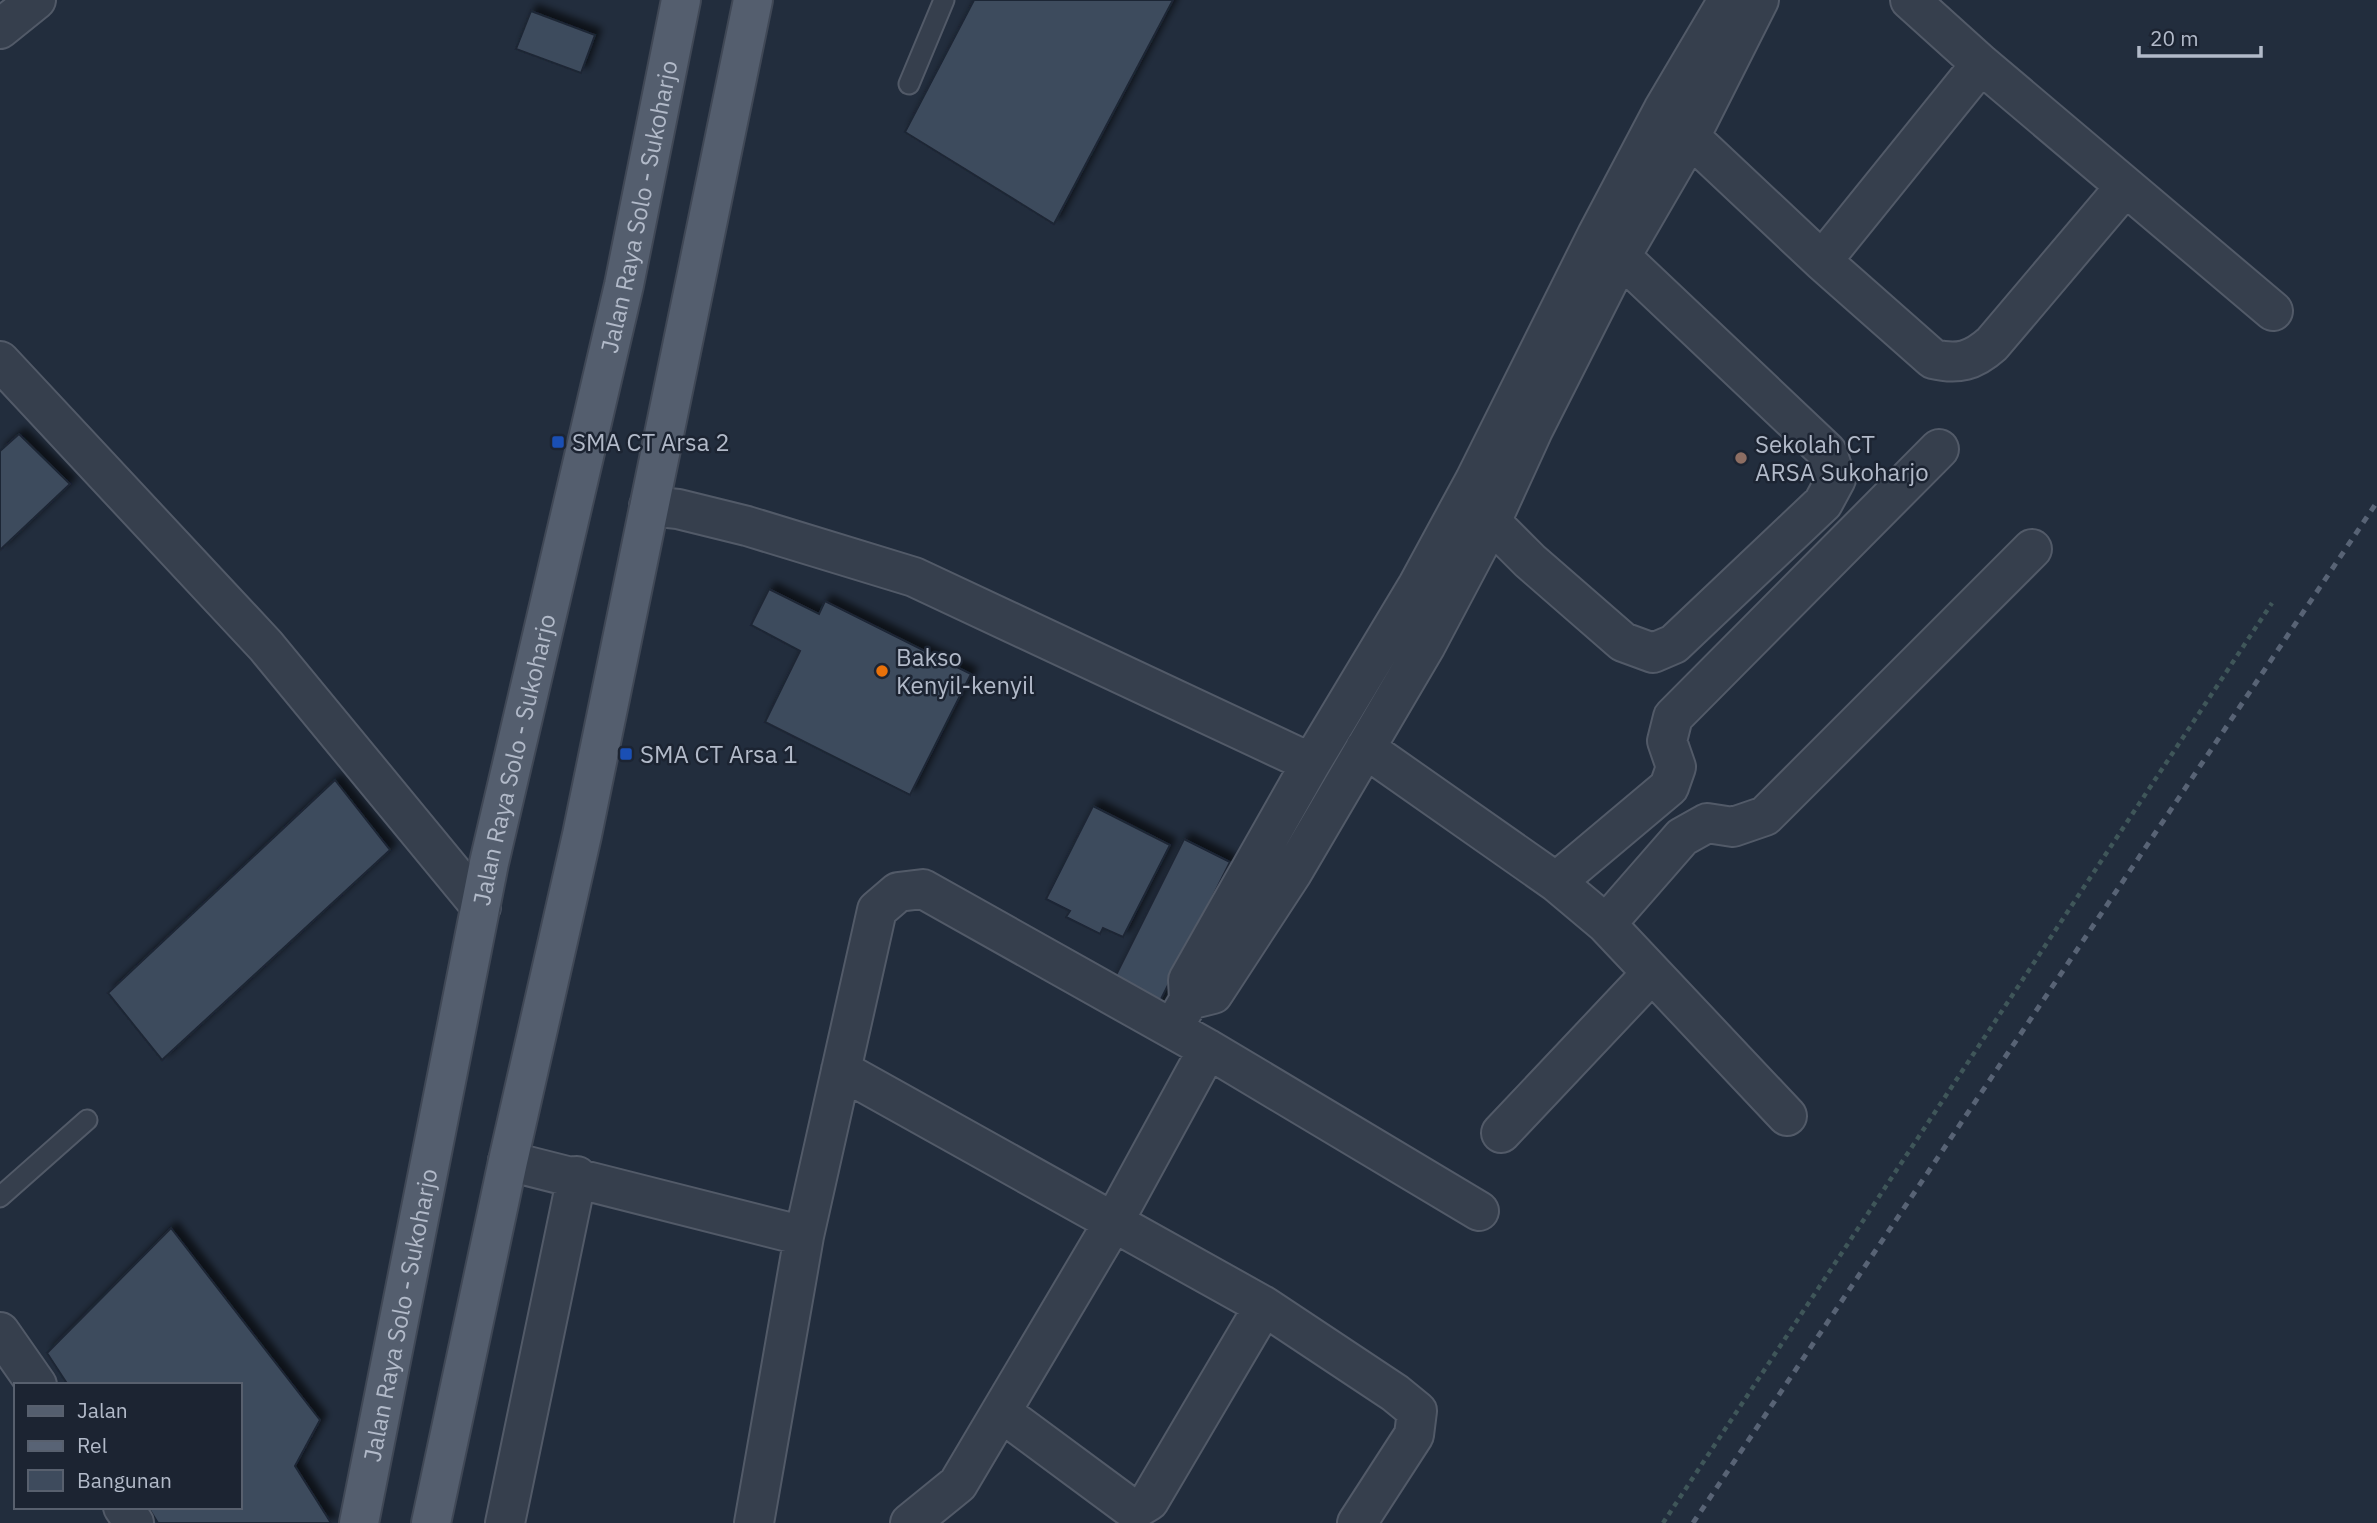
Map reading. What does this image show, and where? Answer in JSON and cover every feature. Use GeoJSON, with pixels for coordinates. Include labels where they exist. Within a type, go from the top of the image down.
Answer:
{"type":"FeatureCollection","features":[{"type":"Feature","properties":{"kind":"main road","name":"Jalan Raya Solo - Sukoharjo"},"geometry":{"type":"LineString","coordinates":[[359,1523],[489,863],[624,285],[681,0]]}},
{"type":"Feature","properties":{"kind":"main road"},"geometry":{"type":"LineString","coordinates":[[430,1523],[569,890],[664,508],[753,0]]}},
{"type":"Feature","properties":{"kind":"street"},"geometry":{"type":"LineString","coordinates":[[0,29],[36,0]]}},
{"type":"Feature","properties":{"kind":"street"},"geometry":{"type":"LineString","coordinates":[[1728,0],[1663,110],[1609,246],[1544,408],[1491,522],[1426,645],[1292,873],[1213,994],[1185,1006],[1188,980],[1311,764],[1425,574],[1609,246],[1689,139],[1759,0]]}},
{"type":"Feature","properties":{"kind":"street"},"geometry":{"type":"LineString","coordinates":[[1910,0],[1981,64],[2273,311]]}},
{"type":"Feature","properties":{"kind":"street"},"geometry":{"type":"LineString","coordinates":[[1822,261],[1981,64]]}},
{"type":"Feature","properties":{"kind":"street"},"geometry":{"type":"LineString","coordinates":[[1663,110],[1689,139],[1933,359],[1952,364],[1976,358],[1992,344],[2125,187]]}},
{"type":"Feature","properties":{"kind":"street"},"geometry":{"type":"LineString","coordinates":[[1491,522],[1530,561],[1623,642],[1653,653],[1674,644],[1823,503],[1836,479],[1827,452],[1609,246]]}},
{"type":"Feature","properties":{"kind":"street"},"geometry":{"type":"LineString","coordinates":[[3,373],[266,646],[481,907]]}},
{"type":"Feature","properties":{"kind":"street"},"geometry":{"type":"LineString","coordinates":[[1556,882],[1669,787],[1675,767],[1667,741],[1674,717],[1939,449]]}},
{"type":"Feature","properties":{"kind":"street"},"geometry":{"type":"LineString","coordinates":[[664,508],[747,526],[914,577],[1311,764]]}},
{"type":"Feature","properties":{"kind":"street"},"geometry":{"type":"LineString","coordinates":[[1606,924],[1682,837],[1707,823],[1733,827],[1765,816],[2032,549]]}},
{"type":"Feature","properties":{"kind":"street"},"geometry":{"type":"LineString","coordinates":[[1365,748],[1556,882],[1606,924],[1787,1116]]}},
{"type":"Feature","properties":{"kind":"street"},"geometry":{"type":"LineString","coordinates":[[754,1523],[804,1236],[877,910],[898,892],[923,889],[1208,1049],[1479,1211]]}},
{"type":"Feature","properties":{"kind":"street"},"geometry":{"type":"LineString","coordinates":[[1501,1133],[1652,973]]}},
{"type":"Feature","properties":{"kind":"street"},"geometry":{"type":"LineString","coordinates":[[911,1523],[958,1484],[1114,1221],[1208,1049]]}},
{"type":"Feature","properties":{"kind":"street"},"geometry":{"type":"LineString","coordinates":[[841,1070],[1264,1306],[1395,1393],[1416,1411],[1414,1435],[1357,1523]]}},
{"type":"Feature","properties":{"kind":"street"},"geometry":{"type":"LineString","coordinates":[[508,1161],[577,1176],[804,1236]]}},
{"type":"Feature","properties":{"kind":"street"},"geometry":{"type":"LineString","coordinates":[[505,1523],[577,1176]]}},
{"type":"Feature","properties":{"kind":"street"},"geometry":{"type":"LineString","coordinates":[[1001,1412],[1128,1506],[1139,1507],[1149,1501],[1264,1306]]}},
{"type":"Feature","properties":{"kind":"street"},"geometry":{"type":"LineString","coordinates":[[0,1332],[36,1383]]}},
{"type":"Feature","properties":{"kind":"lane"},"geometry":{"type":"LineString","coordinates":[[909,84],[944,0]]}},
{"type":"Feature","properties":{"kind":"lane"},"geometry":{"type":"LineString","coordinates":[[0,1197],[87,1121]]}},
{"type":"Feature","properties":{"kind":"path"},"geometry":{"type":"LineString","coordinates":[[1663,1523],[2272,603]]}},
{"type":"Feature","properties":{"kind":"building"},"geometry":{"type":"Polygon","coordinates":[[[974,0],[1173,0],[1054,224],[905,132],[974,0]]]}},
{"type":"Feature","properties":{"kind":"building"},"geometry":{"type":"Polygon","coordinates":[[[531,11],[595,35],[581,73],[516,49],[531,11]]]}},
{"type":"Feature","properties":{"kind":"building"},"geometry":{"type":"Polygon","coordinates":[[[19,434],[70,484],[0,550],[0,451],[19,434]]]}},
{"type":"Feature","properties":{"kind":"building"},"geometry":{"type":"Polygon","coordinates":[[[769,589],[819,614],[825,601],[971,674],[910,795],[765,722],[800,651],[751,625],[769,589]]]}},
{"type":"Feature","properties":{"kind":"building"},"geometry":{"type":"Polygon","coordinates":[[[335,780],[390,850],[162,1060],[108,993],[335,780]]]}},
{"type":"Feature","properties":{"kind":"building"},"geometry":{"type":"Polygon","coordinates":[[[1093,806],[1170,845],[1123,937],[1103,928],[1100,934],[1066,917],[1070,911],[1046,899],[1093,806]]]}},
{"type":"Feature","properties":{"kind":"building"},"geometry":{"type":"Polygon","coordinates":[[[1184,839],[1230,862],[1154,1013],[1108,991],[1184,839]]]}},
{"type":"Feature","properties":{"kind":"building"},"geometry":{"type":"Polygon","coordinates":[[[171,1228],[320,1420],[295,1466],[331,1523],[158,1523],[149,1509],[242,1509],[242,1383],[67,1383],[47,1353],[171,1228]]]}},
{"type":"Feature","properties":{"kind":"railway"},"geometry":{"type":"LineString","coordinates":[[1693,1523],[2377,502]]}},
{"type":"Feature","properties":{"kind":"place","name":"SMA CT Arsa 2"},"geometry":{"type":"Point","coordinates":[558,442]}},
{"type":"Feature","properties":{"kind":"place","name":"Sekolah CT ARSA Sukoharjo"},"geometry":{"type":"Point","coordinates":[1741,458]}},
{"type":"Feature","properties":{"kind":"place","name":"Bakso Kenyil-kenyil"},"geometry":{"type":"Point","coordinates":[882,671]}},
{"type":"Feature","properties":{"kind":"place","name":"SMA CT Arsa 1"},"geometry":{"type":"Point","coordinates":[626,754]}}]}
